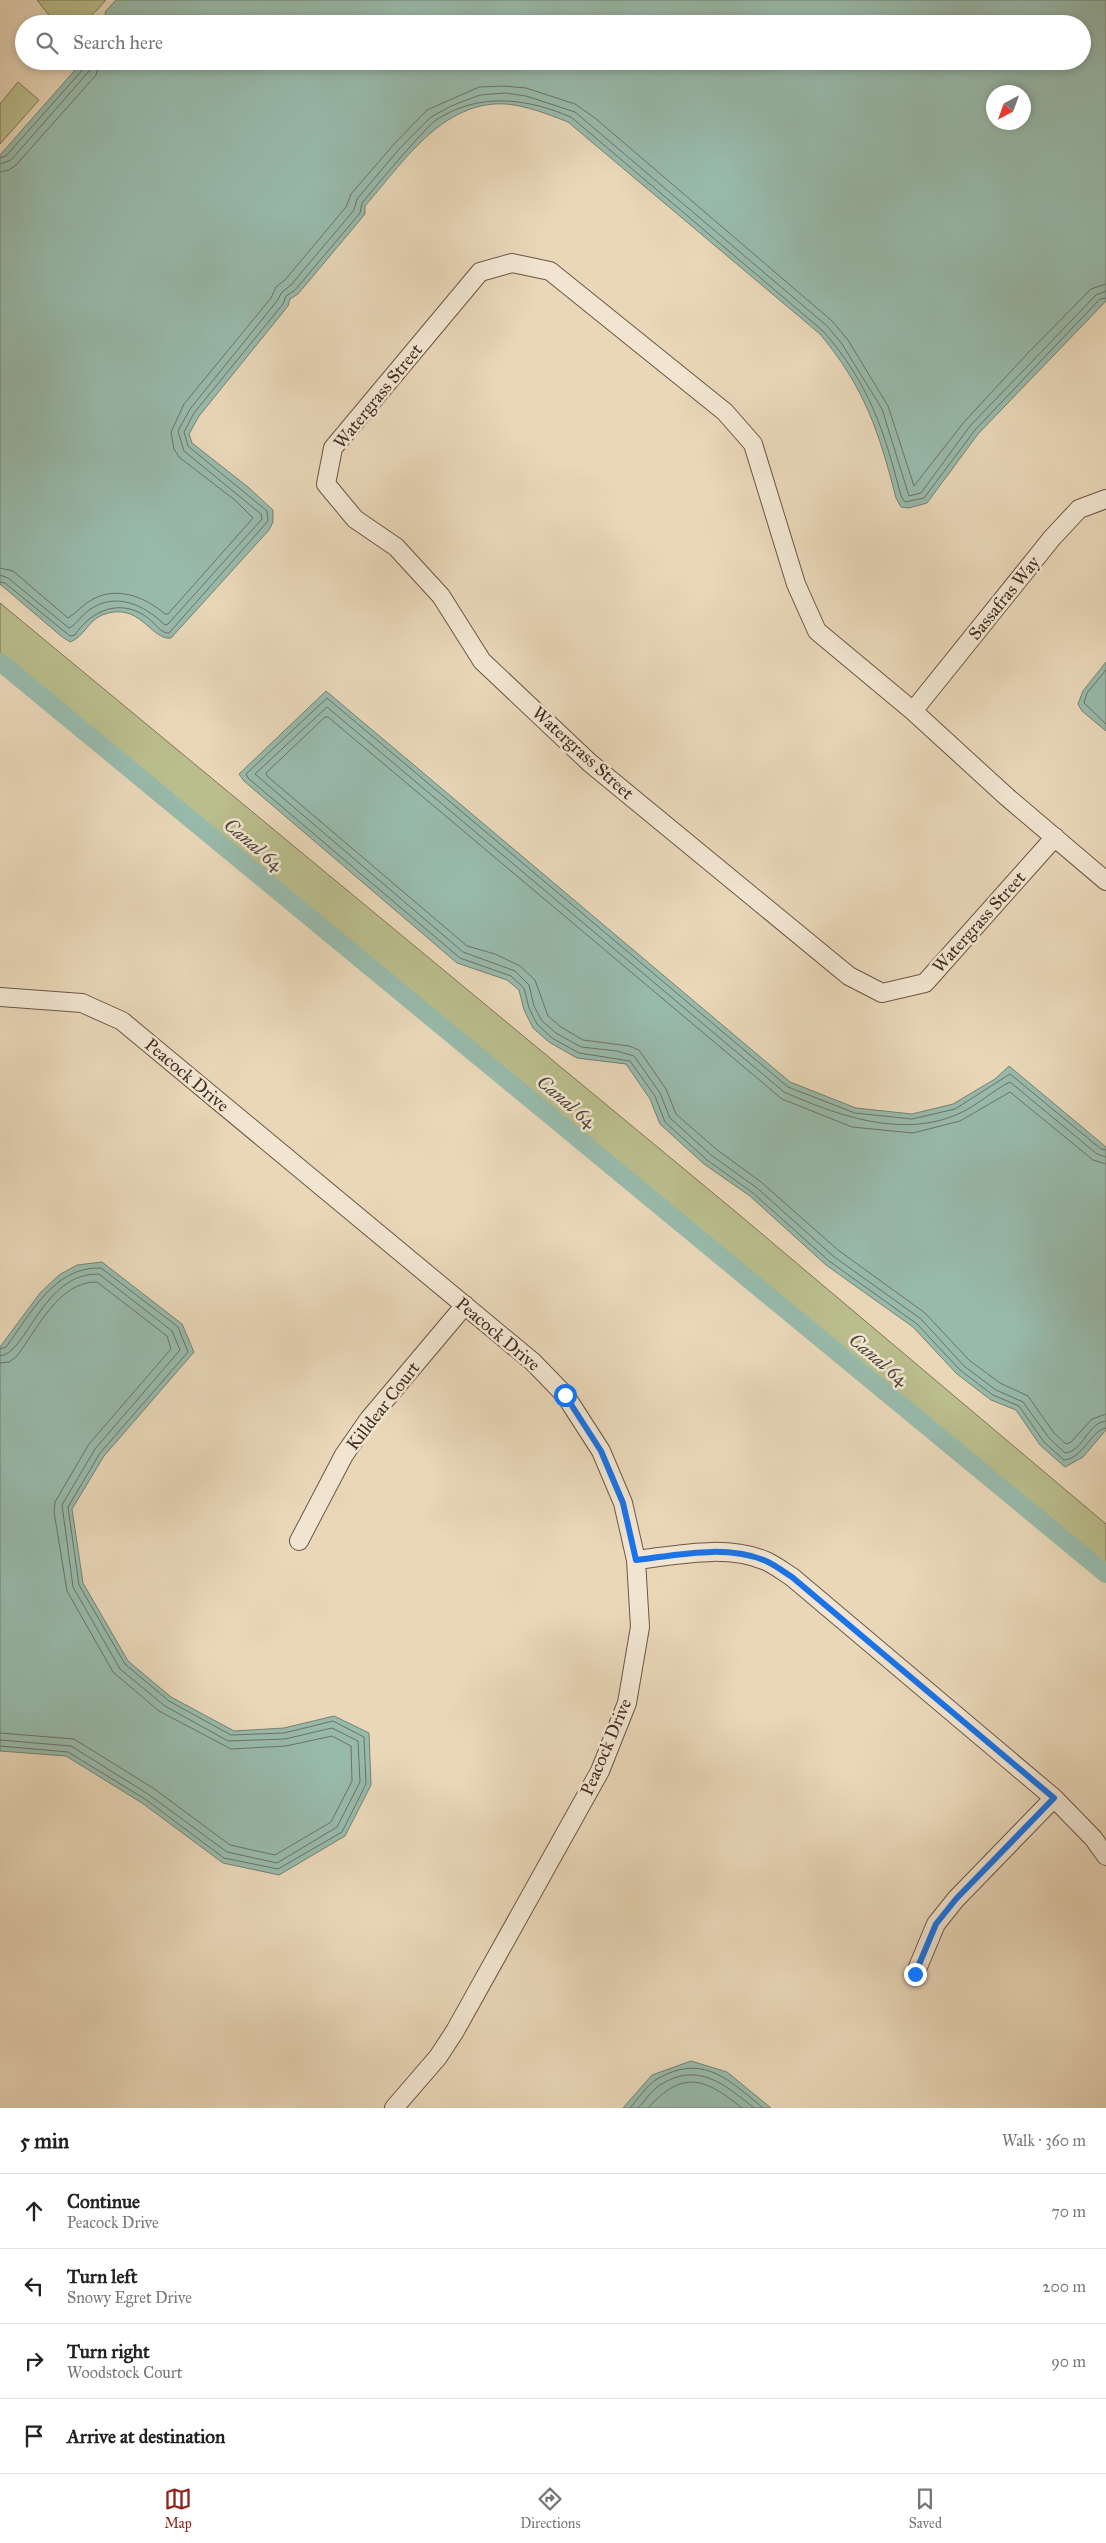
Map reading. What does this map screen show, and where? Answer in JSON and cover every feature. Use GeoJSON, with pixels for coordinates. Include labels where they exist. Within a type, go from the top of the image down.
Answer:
{"type":"FeatureCollection","features":[{"type":"Feature","properties":{"kind":"street","name":"Watergrass Street"},"geometry":{"type":"LineString","coordinates":[[1055,837],[925,983],[882,993],[849,976],[598,769],[482,662],[441,596],[396,547],[355,520],[326,484],[333,448],[480,272],[512,262],[550,271],[725,412],[753,444],[796,584],[817,631],[913,711],[1106,881]]}},
{"type":"Feature","properties":{"kind":"street","name":"Sassafras Way"},"geometry":{"type":"LineString","coordinates":[[913,711],[1052,538],[1079,509],[1106,499]]}},
{"type":"Feature","properties":{"kind":"street","name":"Peacock Drive"},"geometry":{"type":"LineString","coordinates":[[0,997],[82,1003],[122,1021],[533,1362],[565,1395],[601,1451],[623,1503],[636,1560],[640,1627],[627,1703],[600,1770],[455,2031],[438,2057],[394,2108]]}},
{"type":"Feature","properties":{"kind":"street","name":"Killdear Court"},"geometry":{"type":"LineString","coordinates":[[299,1541],[344,1456],[369,1419],[465,1306]]}},
{"type":"Feature","properties":{"kind":"street"},"geometry":{"type":"LineString","coordinates":[[636,1560],[701,1552],[743,1554],[766,1561],[792,1577],[1054,1798],[1093,1838],[1106,1856]]}},
{"type":"Feature","properties":{"kind":"street"},"geometry":{"type":"LineString","coordinates":[[915,1974],[936,1924],[956,1899],[1054,1798]]}},
{"type":"Feature","properties":{"kind":"green space"},"geometry":{"type":"Polygon","coordinates":[[[37,0],[106,0],[92,15],[49,15],[37,0]]]}},
{"type":"Feature","properties":{"kind":"green space"},"geometry":{"type":"Polygon","coordinates":[[[18,82],[39,100],[0,144],[0,104],[18,82]]]}},
{"type":"Feature","properties":{"kind":"green space"},"geometry":{"type":"Polygon","coordinates":[[[0,603],[736,1212],[1106,1524],[1106,1568],[0,664],[0,603]]]}},
{"type":"Feature","properties":{"kind":"water"},"geometry":{"type":"Polygon","coordinates":[[[116,0],[1106,0],[1106,301],[978,434],[927,503],[909,508],[901,507],[896,498],[869,412],[848,373],[820,334],[568,122],[530,108],[506,104],[483,106],[462,112],[443,123],[409,154],[365,206],[365,214],[298,294],[290,299],[288,306],[199,416],[189,434],[192,443],[248,487],[273,510],[273,522],[269,530],[171,638],[157,634],[135,616],[115,612],[97,618],[79,637],[70,642],[0,584],[0,155],[75,70],[1091,70],[1091,15],[106,15],[105,12],[116,0]]]}},
{"type":"Feature","properties":{"kind":"water"},"geometry":{"type":"Polygon","coordinates":[[[1106,662],[1106,731],[1082,711],[1078,704],[1083,691],[1106,662]]]}},
{"type":"Feature","properties":{"kind":"water"},"geometry":{"type":"Polygon","coordinates":[[[326,691],[790,1082],[856,1108],[912,1114],[953,1104],[995,1079],[1009,1066],[1106,1147],[1106,1430],[1083,1457],[1065,1467],[1040,1445],[1016,1410],[991,1400],[957,1374],[913,1327],[826,1265],[750,1196],[704,1164],[660,1124],[650,1099],[626,1064],[577,1058],[549,1042],[533,1028],[524,1010],[519,990],[507,980],[457,963],[244,781],[239,774],[326,691]]]}},
{"type":"Feature","properties":{"kind":"water"},"geometry":{"type":"Polygon","coordinates":[[[102,1262],[182,1324],[194,1352],[104,1456],[72,1509],[83,1583],[128,1661],[171,1697],[234,1731],[284,1728],[334,1716],[369,1733],[371,1785],[345,1836],[279,1875],[223,1863],[142,1803],[66,1756],[0,1751],[0,1347],[40,1293],[59,1275],[77,1265],[102,1262]]]}},
{"type":"Feature","properties":{"kind":"water"},"geometry":{"type":"Polygon","coordinates":[[[691,2061],[727,2072],[771,2108],[623,2108],[652,2075],[691,2061]]]}},
{"type":"Feature","properties":{"kind":"waterway","name":"Canal 64"},"geometry":{"type":"LineString","coordinates":[[0,662],[1106,1574]]}},
{"type":"Feature","properties":{"kind":"route"},"geometry":{"type":"LineString","coordinates":[[565,1395],[601,1451],[623,1503],[636,1560],[701,1552],[743,1554],[766,1561],[792,1577],[1054,1798],[956,1899],[936,1924],[915,1974]]}}]}
